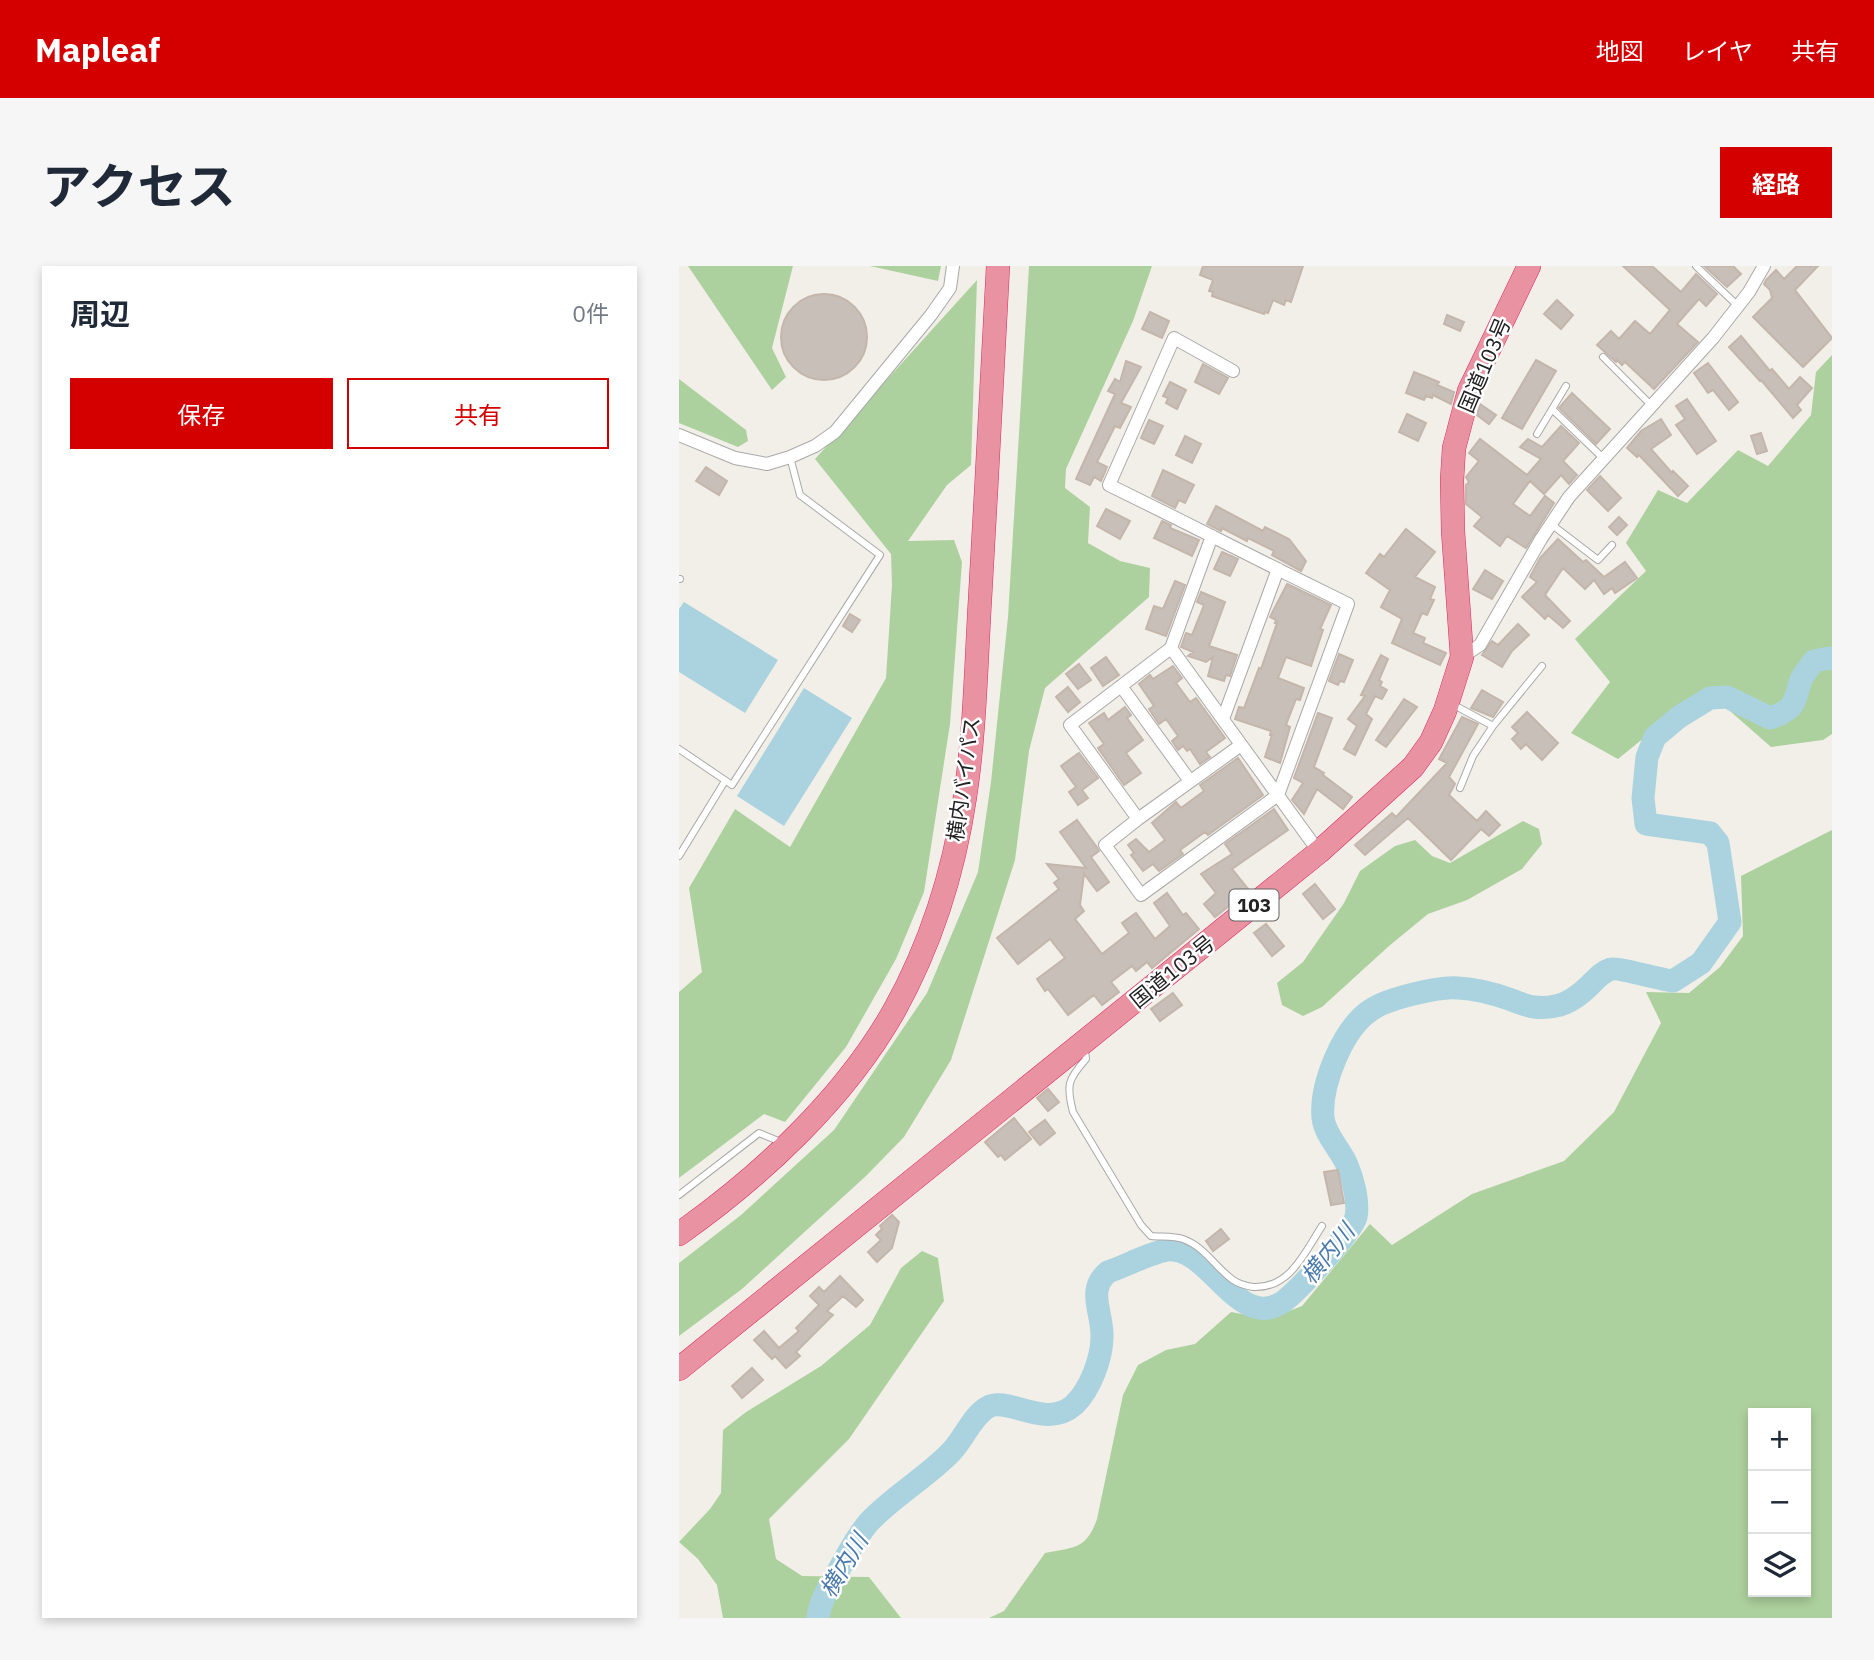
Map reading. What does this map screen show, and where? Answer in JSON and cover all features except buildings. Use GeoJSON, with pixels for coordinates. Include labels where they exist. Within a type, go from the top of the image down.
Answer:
{"type":"FeatureCollection","features":[{"type":"Feature","properties":{"kind":"highway","name":"横内バイパス"},"geometry":{"type":"LineString","coordinates":[[679,1234],[751,1179],[788,1145],[849,1076],[893,1012],[919,958],[941,900],[965,797],[974,692],[999,266]]}},
{"type":"Feature","properties":{"kind":"highway","name":"国道103号"},"geometry":{"type":"LineString","coordinates":[[679,1369],[1319,852],[1413,767],[1431,743],[1462,657],[1453,531],[1454,448],[1469,391],[1529,266]]}},
{"type":"Feature","properties":{"kind":"street"},"geometry":{"type":"LineString","coordinates":[[679,435],[734,458],[767,464],[815,446],[835,432],[950,288],[953,266]]}},
{"type":"Feature","properties":{"kind":"street"},"geometry":{"type":"LineString","coordinates":[[1462,657],[1480,645],[1569,497],[1713,338],[1764,266]]}},
{"type":"Feature","properties":{"kind":"street"},"geometry":{"type":"LineString","coordinates":[[1233,371],[1174,338],[1109,485],[1349,604],[1278,795],[1142,895],[1105,845],[1241,745]]}},
{"type":"Feature","properties":{"kind":"street"},"geometry":{"type":"LineString","coordinates":[[1138,819],[1070,725],[1171,648],[1212,536]]}},
{"type":"Feature","properties":{"kind":"street"},"geometry":{"type":"LineString","coordinates":[[1223,719],[1278,569]]}},
{"type":"Feature","properties":{"kind":"street"},"geometry":{"type":"LineString","coordinates":[[1171,648],[1319,852]]}},
{"type":"Feature","properties":{"kind":"street"},"geometry":{"type":"LineString","coordinates":[[1121,686],[1190,781]]}},
{"type":"Feature","properties":{"kind":"lane"},"geometry":{"type":"LineString","coordinates":[[1696,266],[1738,306]]}},
{"type":"Feature","properties":{"kind":"lane"},"geometry":{"type":"LineString","coordinates":[[1603,357],[1651,405]]}},
{"type":"Feature","properties":{"kind":"lane"},"geometry":{"type":"LineString","coordinates":[[1537,434],[1566,386]]}},
{"type":"Feature","properties":{"kind":"lane"},"geometry":{"type":"LineString","coordinates":[[1552,409],[1604,458]]}},
{"type":"Feature","properties":{"kind":"lane"},"geometry":{"type":"LineString","coordinates":[[679,750],[732,785],[880,555],[800,495],[790,457]]}},
{"type":"Feature","properties":{"kind":"lane"},"geometry":{"type":"LineString","coordinates":[[1551,524],[1598,560],[1612,545]]}},
{"type":"Feature","properties":{"kind":"lane"},"geometry":{"type":"LineString","coordinates":[[1460,788],[1473,756],[1493,726],[1542,666]]}},
{"type":"Feature","properties":{"kind":"lane"},"geometry":{"type":"LineString","coordinates":[[1448,702],[1493,726]]}},
{"type":"Feature","properties":{"kind":"lane"},"geometry":{"type":"LineString","coordinates":[[679,856],[725,780]]}},
{"type":"Feature","properties":{"kind":"lane"},"geometry":{"type":"LineString","coordinates":[[1083,1043],[1086,1059],[1070,1079],[1068,1091],[1073,1112],[1151,1236],[1181,1238],[1198,1247],[1233,1280],[1247,1286],[1263,1287],[1281,1281],[1295,1268],[1322,1226]]}},
{"type":"Feature","properties":{"kind":"lane"},"geometry":{"type":"LineString","coordinates":[[679,1195],[759,1133],[788,1145]]}},
{"type":"Feature","properties":{"kind":"green space"},"geometry":{"type":"Polygon","coordinates":[[[688,266],[793,266],[772,348],[786,377],[772,390],[688,266]]]}},
{"type":"Feature","properties":{"kind":"green space"},"geometry":{"type":"Polygon","coordinates":[[[870,266],[941,266],[938,281],[870,266]]]}},
{"type":"Feature","properties":{"kind":"green space"},"geometry":{"type":"Polygon","coordinates":[[[1029,266],[1152,266],[1133,321],[1066,469],[1065,488],[1090,507],[1088,543],[1120,561],[1150,568],[1149,597],[1045,688],[1029,751],[1015,860],[951,1060],[904,1137],[866,1176],[742,1289],[679,1336],[679,1263],[741,1215],[834,1130],[927,993],[978,872],[991,782],[1008,617],[1029,266]]]}},
{"type":"Feature","properties":{"kind":"green space"},"geometry":{"type":"Polygon","coordinates":[[[977,280],[971,465],[947,485],[908,541],[954,540],[962,562],[950,724],[924,892],[896,959],[846,1047],[785,1122],[764,1114],[679,1178],[679,992],[702,972],[689,888],[735,809],[790,847],[886,678],[892,585],[891,554],[815,459],[977,280]]]}},
{"type":"Feature","properties":{"kind":"green space"},"geometry":{"type":"Polygon","coordinates":[[[1832,355],[1832,734],[1823,740],[1771,747],[1722,704],[1688,702],[1618,759],[1571,733],[1610,682],[1575,639],[1646,571],[1626,543],[1658,490],[1687,503],[1738,450],[1768,466],[1811,415],[1816,372],[1832,355]]]}},
{"type":"Feature","properties":{"kind":"green space"},"geometry":{"type":"Polygon","coordinates":[[[679,379],[746,430],[748,441],[738,447],[679,423],[679,379]]]}},
{"type":"Feature","properties":{"kind":"green space"},"geometry":{"type":"Polygon","coordinates":[[[1523,821],[1539,829],[1542,844],[1522,869],[1467,900],[1428,914],[1322,1007],[1303,1016],[1282,1005],[1277,983],[1303,962],[1344,903],[1360,871],[1395,846],[1415,840],[1432,856],[1450,863],[1523,821]]]}},
{"type":"Feature","properties":{"kind":"green space"},"geometry":{"type":"Polygon","coordinates":[[[1832,830],[1832,1618],[989,1618],[1004,1611],[1045,1553],[1078,1545],[1093,1529],[1123,1395],[1138,1365],[1166,1350],[1195,1344],[1231,1312],[1269,1319],[1302,1306],[1370,1224],[1392,1245],[1472,1194],[1564,1161],[1614,1112],[1661,1023],[1646,992],[1689,993],[1720,967],[1743,936],[1741,876],[1832,830]]]}},
{"type":"Feature","properties":{"kind":"green space"},"geometry":{"type":"Polygon","coordinates":[[[922,1251],[938,1258],[944,1301],[849,1439],[769,1519],[776,1559],[802,1576],[869,1577],[901,1618],[723,1618],[717,1585],[698,1559],[679,1542],[721,1493],[723,1430],[746,1412],[821,1366],[870,1325],[901,1268],[922,1251]]]}},
{"type":"Feature","properties":{"kind":"water"},"geometry":{"type":"Polygon","coordinates":[[[684,602],[778,660],[745,713],[679,672],[679,609],[684,602]]]}},
{"type":"Feature","properties":{"kind":"water"},"geometry":{"type":"Polygon","coordinates":[[[804,688],[852,718],[784,826],[737,796],[804,688]]]}},
{"type":"Feature","properties":{"kind":"waterway","name":"横内川"},"geometry":{"type":"LineString","coordinates":[[818,1618],[827,1590],[865,1527],[951,1452],[982,1411],[996,1405],[1052,1414],[1063,1412],[1080,1399],[1090,1382],[1100,1354],[1102,1328],[1097,1294],[1101,1279],[1108,1272],[1161,1251],[1182,1252],[1197,1261],[1238,1298],[1252,1306],[1268,1308],[1284,1301],[1312,1274],[1345,1235],[1356,1217],[1356,1197],[1351,1177],[1327,1130],[1323,1105],[1335,1058],[1351,1030],[1371,1010],[1400,998],[1449,988],[1484,992],[1531,1006],[1551,1007],[1572,1000],[1611,969],[1673,981],[1701,963],[1730,922],[1718,843],[1710,833],[1646,824],[1643,798],[1647,757],[1655,737],[1679,717],[1710,698],[1727,697],[1770,718],[1785,712],[1795,700],[1802,677],[1814,661],[1832,659]]}}]}
